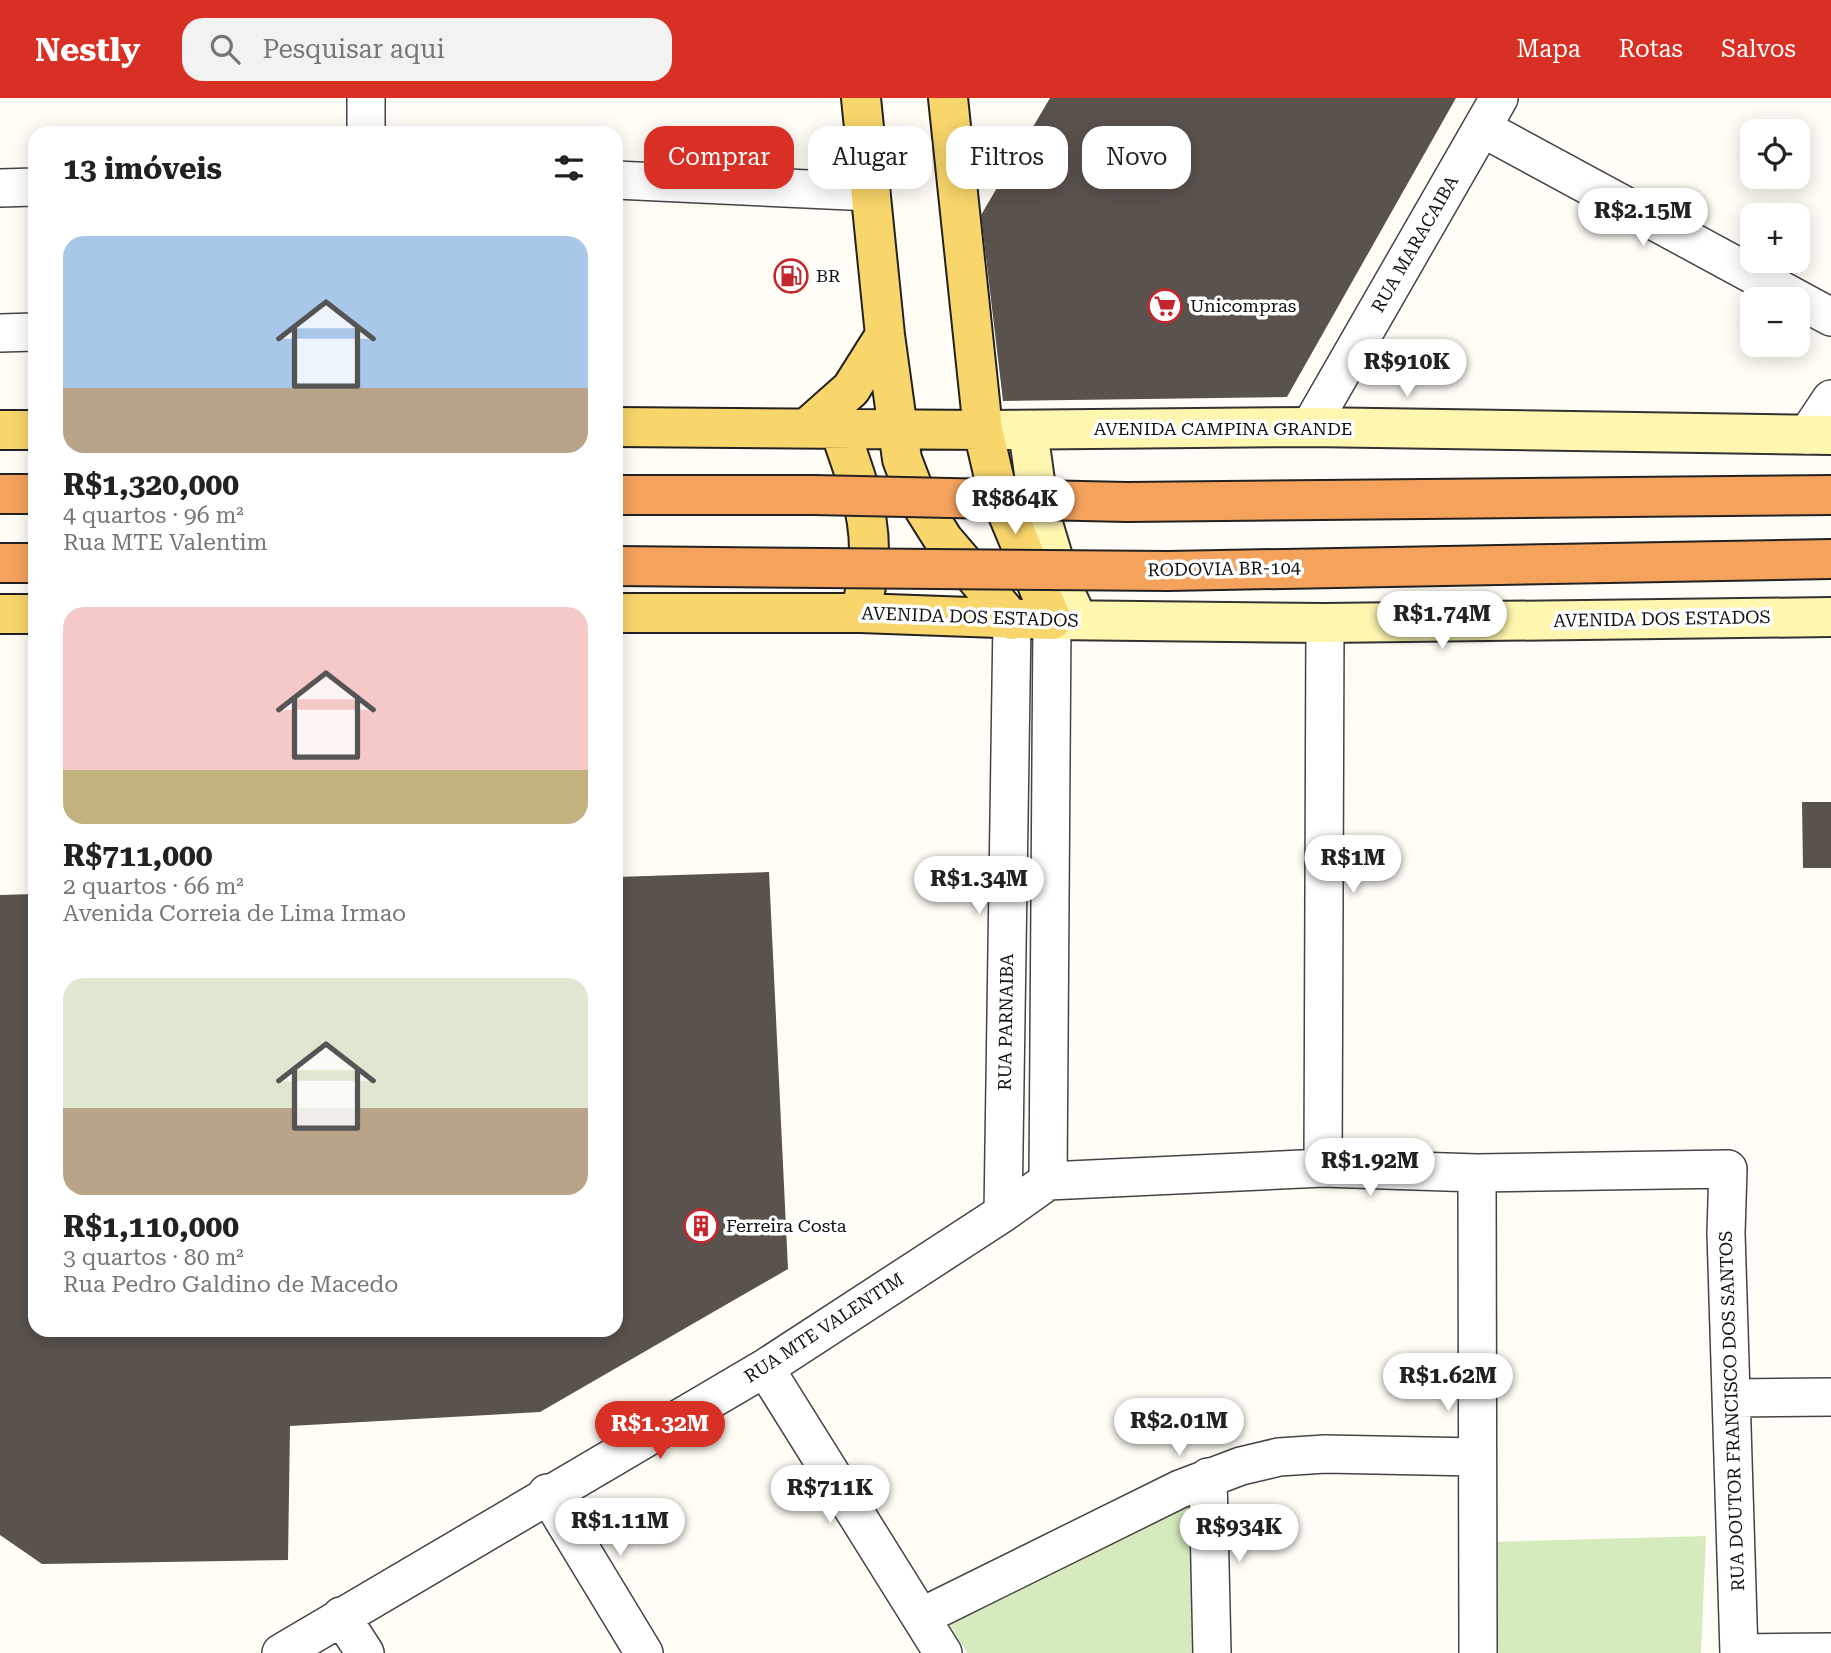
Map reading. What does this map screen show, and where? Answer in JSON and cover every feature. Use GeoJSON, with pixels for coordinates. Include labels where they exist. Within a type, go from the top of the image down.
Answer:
{"type":"FeatureCollection","features":[{"type":"Feature","properties":{"kind":"highway"},"geometry":{"type":"LineString","coordinates":[[0,494],[28,494]]}},
{"type":"Feature","properties":{"kind":"highway"},"geometry":{"type":"LineString","coordinates":[[623,495],[814,495],[1127,502],[1831,495]]}},
{"type":"Feature","properties":{"kind":"highway","name":"RODOVIA BR-104"},"geometry":{"type":"LineString","coordinates":[[623,566],[1168,571],[1831,559]]}},
{"type":"Feature","properties":{"kind":"highway"},"geometry":{"type":"LineString","coordinates":[[0,563],[28,563]]}},
{"type":"Feature","properties":{"kind":"main road"},"geometry":{"type":"LineString","coordinates":[[861,98],[885,335],[902,459],[916,496],[943,539],[1012,620]]}},
{"type":"Feature","properties":{"kind":"main road"},"geometry":{"type":"LineString","coordinates":[[947,98],[983,430],[996,486],[1065,620]]}},
{"type":"Feature","properties":{"kind":"main road"},"geometry":{"type":"LineString","coordinates":[[860,613],[870,572],[870,530],[823,428],[885,335]]}},
{"type":"Feature","properties":{"kind":"main road","name":"AVENIDA CAMPINA GRANDE"},"geometry":{"type":"LineString","coordinates":[[623,427],[1028,430],[1310,427],[1819,435]]}},
{"type":"Feature","properties":{"kind":"main road"},"geometry":{"type":"LineString","coordinates":[[0,430],[28,430]]}},
{"type":"Feature","properties":{"kind":"main road"},"geometry":{"type":"LineString","coordinates":[[1028,430],[1039,510],[1061,584],[1065,620]]}},
{"type":"Feature","properties":{"kind":"main road","name":"AVENIDA DOS ESTADOS"},"geometry":{"type":"LineString","coordinates":[[623,613],[860,613],[1012,620],[1325,623],[1831,617]]}},
{"type":"Feature","properties":{"kind":"main road"},"geometry":{"type":"LineString","coordinates":[[0,614],[28,614]]}},
{"type":"Feature","properties":{"kind":"street"},"geometry":{"type":"LineString","coordinates":[[366,98],[366,126]]}},
{"type":"Feature","properties":{"kind":"street"},"geometry":{"type":"LineString","coordinates":[[1491,113],[1831,317]]}},
{"type":"Feature","properties":{"kind":"street","name":"RUA MARACAIBA"},"geometry":{"type":"LineString","coordinates":[[1310,427],[1491,113]]}},
{"type":"Feature","properties":{"kind":"street"},"geometry":{"type":"LineString","coordinates":[[623,180],[871,191]]}},
{"type":"Feature","properties":{"kind":"street"},"geometry":{"type":"LineString","coordinates":[[0,188],[28,187]]}},
{"type":"Feature","properties":{"kind":"street"},"geometry":{"type":"LineString","coordinates":[[0,333],[28,332]]}},
{"type":"Feature","properties":{"kind":"street"},"geometry":{"type":"LineString","coordinates":[[1819,435],[1831,399]]}},
{"type":"Feature","properties":{"kind":"street","name":"RUA PARNAIBA"},"geometry":{"type":"LineString","coordinates":[[1003,1213],[1012,620]]}},
{"type":"Feature","properties":{"kind":"street"},"geometry":{"type":"LineString","coordinates":[[1065,620],[1048,1181],[1323,1168],[1477,1173],[1478,1653]]}},
{"type":"Feature","properties":{"kind":"street"},"geometry":{"type":"LineString","coordinates":[[1323,1168],[1325,623]]}},
{"type":"Feature","properties":{"kind":"street","name":"RUA DOUTOR FRANCISCO DOS SANTOS"},"geometry":{"type":"LineString","coordinates":[[1477,1173],[1728,1169],[1726,1233],[1739,1653]]}},
{"type":"Feature","properties":{"kind":"street","name":"RUA MTE VALENTIM"},"geometry":{"type":"LineString","coordinates":[[281,1653],[547,1493],[765,1367],[1048,1181]]}},
{"type":"Feature","properties":{"kind":"street"},"geometry":{"type":"LineString","coordinates":[[765,1367],[943,1653]]}},
{"type":"Feature","properties":{"kind":"street"},"geometry":{"type":"LineString","coordinates":[[1732,1398],[1831,1397]]}},
{"type":"Feature","properties":{"kind":"street"},"geometry":{"type":"LineString","coordinates":[[921,1617],[1208,1477],[1279,1457],[1325,1454],[1476,1457]]}},
{"type":"Feature","properties":{"kind":"street"},"geometry":{"type":"LineString","coordinates":[[1208,1477],[1212,1653]]}},
{"type":"Feature","properties":{"kind":"street"},"geometry":{"type":"LineString","coordinates":[[547,1493],[644,1653]]}},
{"type":"Feature","properties":{"kind":"street"},"geometry":{"type":"LineString","coordinates":[[341,1616],[365,1653]]}},
{"type":"Feature","properties":{"kind":"street"},"geometry":{"type":"LineString","coordinates":[[1739,1653],[1831,1652]]}},
{"type":"Feature","properties":{"kind":"green space"},"geometry":{"type":"Polygon","coordinates":[[[1189,1505],[1195,1653],[967,1653],[950,1625],[1189,1505]]]}},
{"type":"Feature","properties":{"kind":"green space"},"geometry":{"type":"Polygon","coordinates":[[[1706,1536],[1701,1653],[1494,1653],[1492,1542],[1706,1536]]]}},
{"type":"Feature","properties":{"kind":"building","name":"Unicompras"},"geometry":{"type":"Polygon","coordinates":[[[1050,98],[1456,98],[1287,397],[1003,401],[981,215],[996,189],[1068,189],[1068,126],[1033,126],[1050,98]]]}},
{"type":"Feature","properties":{"kind":"building"},"geometry":{"type":"Polygon","coordinates":[[[1802,802],[1831,802],[1831,868],[1803,868],[1802,802]]]}},
{"type":"Feature","properties":{"kind":"building","name":"Ferreira Costa"},"geometry":{"type":"Polygon","coordinates":[[[769,872],[788,1269],[540,1412],[290,1426],[288,1560],[42,1564],[0,1535],[0,895],[28,894],[28,1337],[623,1337],[623,877],[769,872]]]}},
{"type":"Feature","properties":{"kind":"place","name":"BR"},"geometry":{"type":"Point","coordinates":[791,276]}},
{"type":"Feature","properties":{"kind":"place","name":"Unicompras"},"geometry":{"type":"Point","coordinates":[1165,306]}},
{"type":"Feature","properties":{"kind":"place","name":"Ferreira Costa"},"geometry":{"type":"Point","coordinates":[701,1226]}}]}
